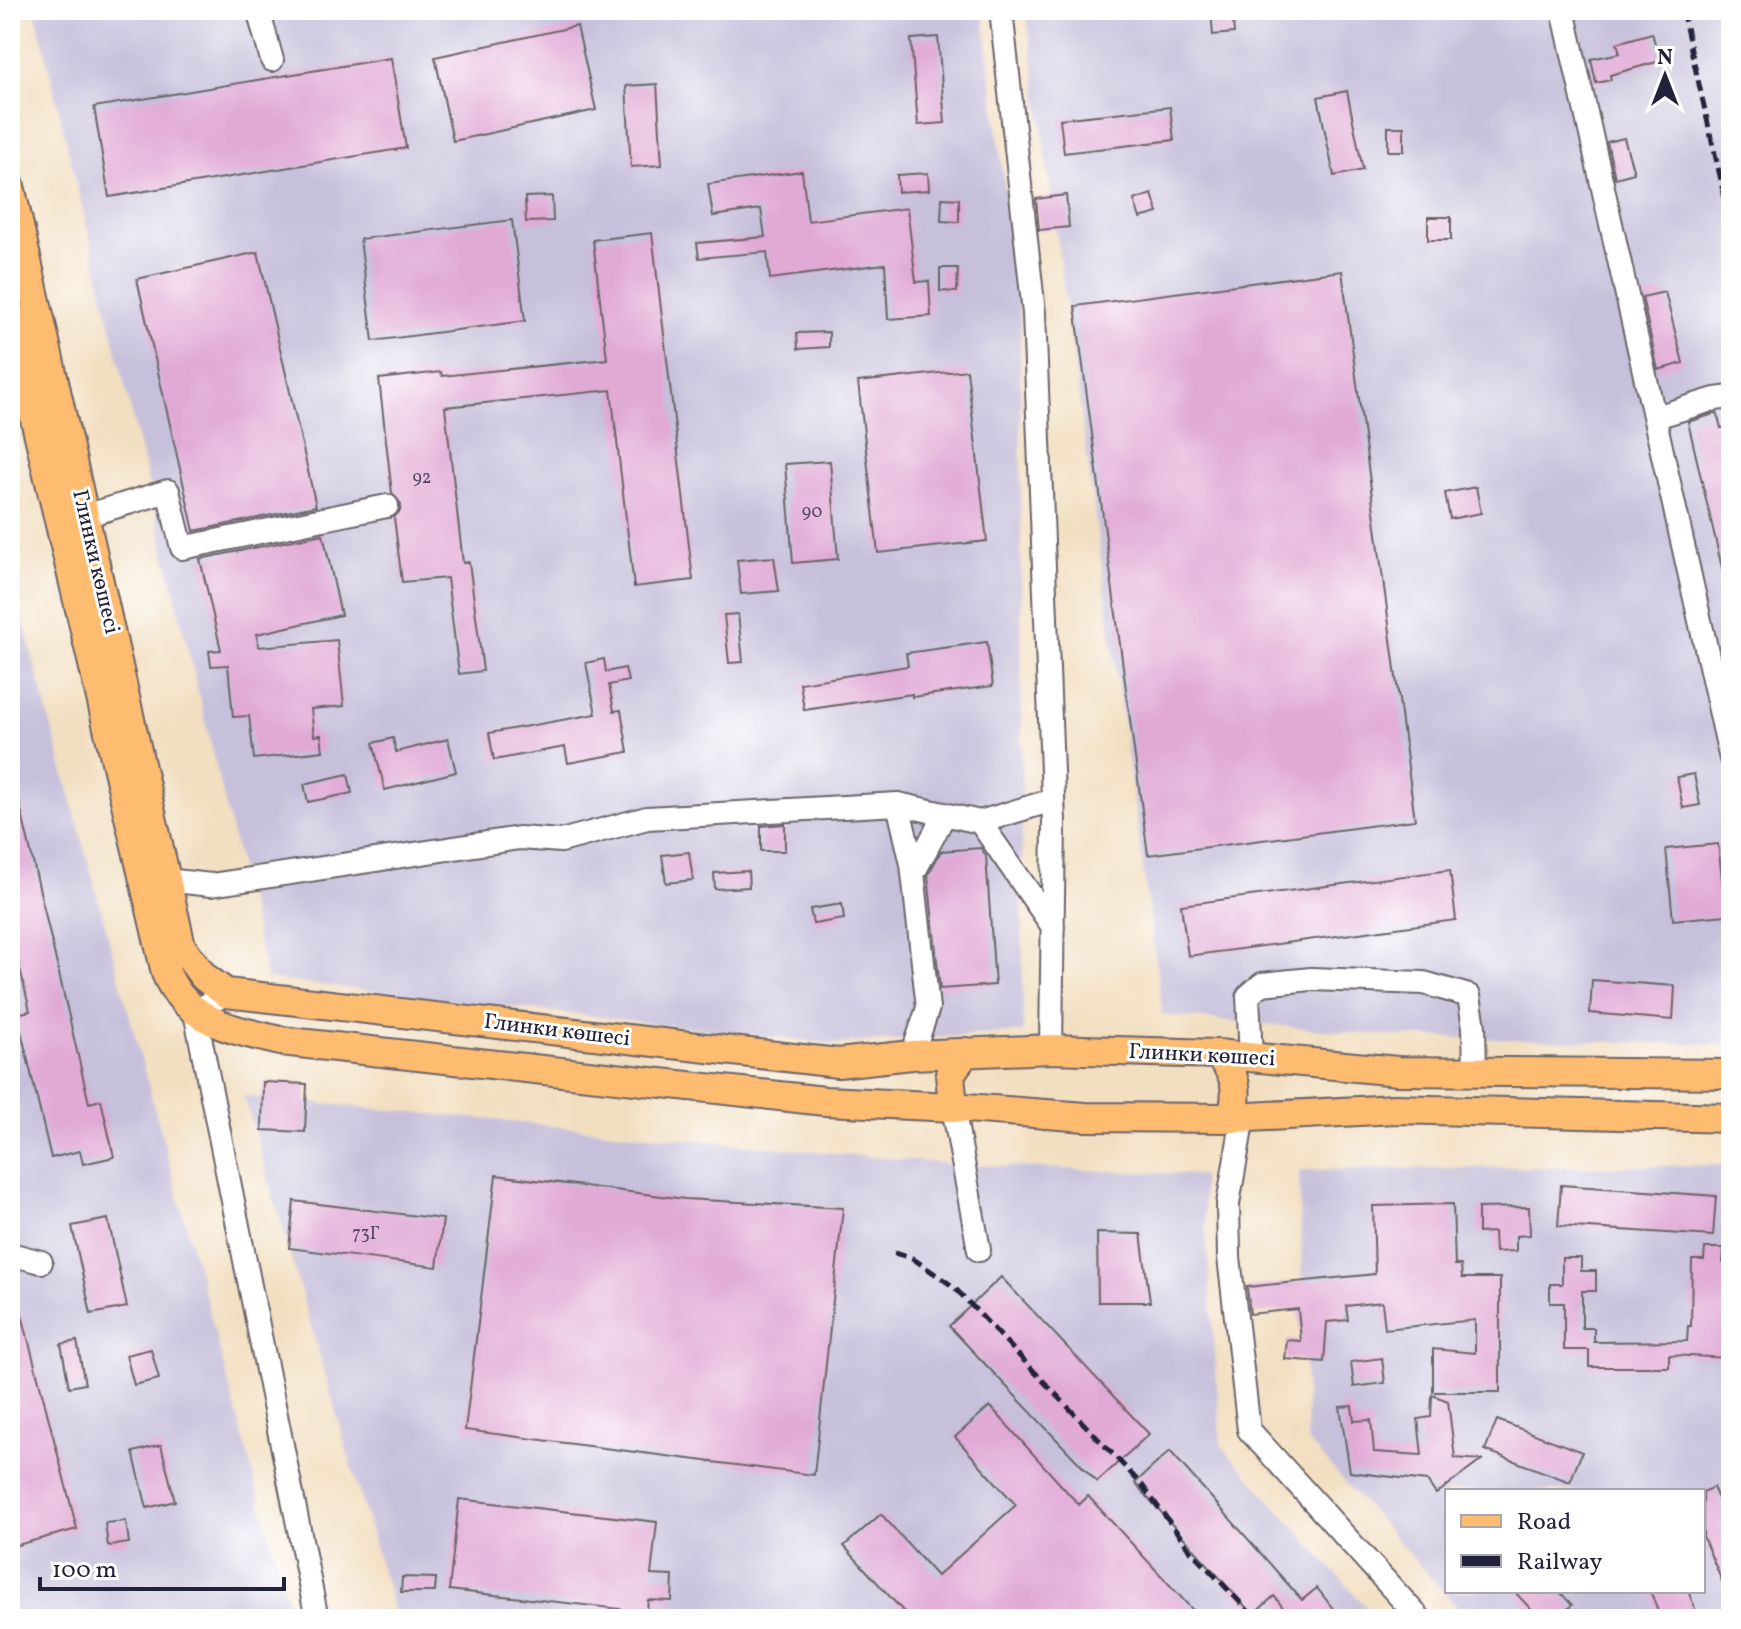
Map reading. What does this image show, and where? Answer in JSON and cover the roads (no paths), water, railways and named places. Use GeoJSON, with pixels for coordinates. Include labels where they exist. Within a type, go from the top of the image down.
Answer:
{"type":"FeatureCollection","features":[{"type":"Feature","properties":{"kind":"main road","name":"Глинки көшесі"},"geometry":{"type":"LineString","coordinates":[[10,186],[181,946],[204,977],[226,993],[838,1063],[912,1055],[1051,1049],[1217,1054],[1398,1071],[1731,1074]]}},
{"type":"Feature","properties":{"kind":"main road","name":"Глинки көшесі"},"geometry":{"type":"LineString","coordinates":[[10,313],[166,973],[173,992],[195,1012],[225,1028],[281,1041],[825,1101],[1086,1117],[1238,1118],[1395,1109],[1731,1118]]}},
{"type":"Feature","properties":{"kind":"main road"},"geometry":{"type":"LineString","coordinates":[[953,1107],[950,1074],[966,1052]]}},
{"type":"Feature","properties":{"kind":"main road"},"geometry":{"type":"LineString","coordinates":[[1217,1054],[1230,1067],[1236,1083],[1238,1118]]}},
{"type":"Feature","properties":{"kind":"street"},"geometry":{"type":"LineString","coordinates":[[258,10],[272,60]]}},
{"type":"Feature","properties":{"kind":"street"},"geometry":{"type":"LineString","coordinates":[[1001,10],[1034,313],[1053,800],[1051,1049]]}},
{"type":"Feature","properties":{"kind":"street"},"geometry":{"type":"LineString","coordinates":[[1563,10],[1731,759]]}},
{"type":"Feature","properties":{"kind":"street"},"geometry":{"type":"LineString","coordinates":[[1656,417],[1731,397]]}},
{"type":"Feature","properties":{"kind":"street"},"geometry":{"type":"LineString","coordinates":[[85,516],[168,491],[182,548],[387,506]]}},
{"type":"Feature","properties":{"kind":"street"},"geometry":{"type":"LineString","coordinates":[[166,880],[211,885],[519,838],[561,841],[647,818],[898,804],[980,822],[1053,800]]}},
{"type":"Feature","properties":{"kind":"street"},"geometry":{"type":"LineString","coordinates":[[898,804],[913,874],[928,1008],[912,1055]]}},
{"type":"Feature","properties":{"kind":"street"},"geometry":{"type":"LineString","coordinates":[[913,874],[945,814]]}},
{"type":"Feature","properties":{"kind":"street"},"geometry":{"type":"LineString","coordinates":[[980,822],[1053,927]]}},
{"type":"Feature","properties":{"kind":"street"},"geometry":{"type":"LineString","coordinates":[[1251,1057],[1248,996],[1262,984],[1311,979],[1424,983],[1469,996],[1474,1027],[1475,1072]]}},
{"type":"Feature","properties":{"kind":"street"},"geometry":{"type":"LineString","coordinates":[[226,993],[195,1012],[317,1619]]}},
{"type":"Feature","properties":{"kind":"street"},"geometry":{"type":"LineString","coordinates":[[953,1107],[979,1250]]}},
{"type":"Feature","properties":{"kind":"street"},"geometry":{"type":"LineString","coordinates":[[1238,1118],[1228,1204],[1229,1257],[1249,1430],[1420,1619]]}},
{"type":"Feature","properties":{"kind":"street"},"geometry":{"type":"LineString","coordinates":[[10,1254],[41,1262]]}},
{"type":"Feature","properties":{"kind":"railway"},"geometry":{"type":"LineString","coordinates":[[1682,10],[1731,224]]}},
{"type":"Feature","properties":{"kind":"railway"},"geometry":{"type":"LineString","coordinates":[[894,1253],[912,1258],[954,1287],[1142,1485],[1190,1550],[1256,1619]]}}]}
